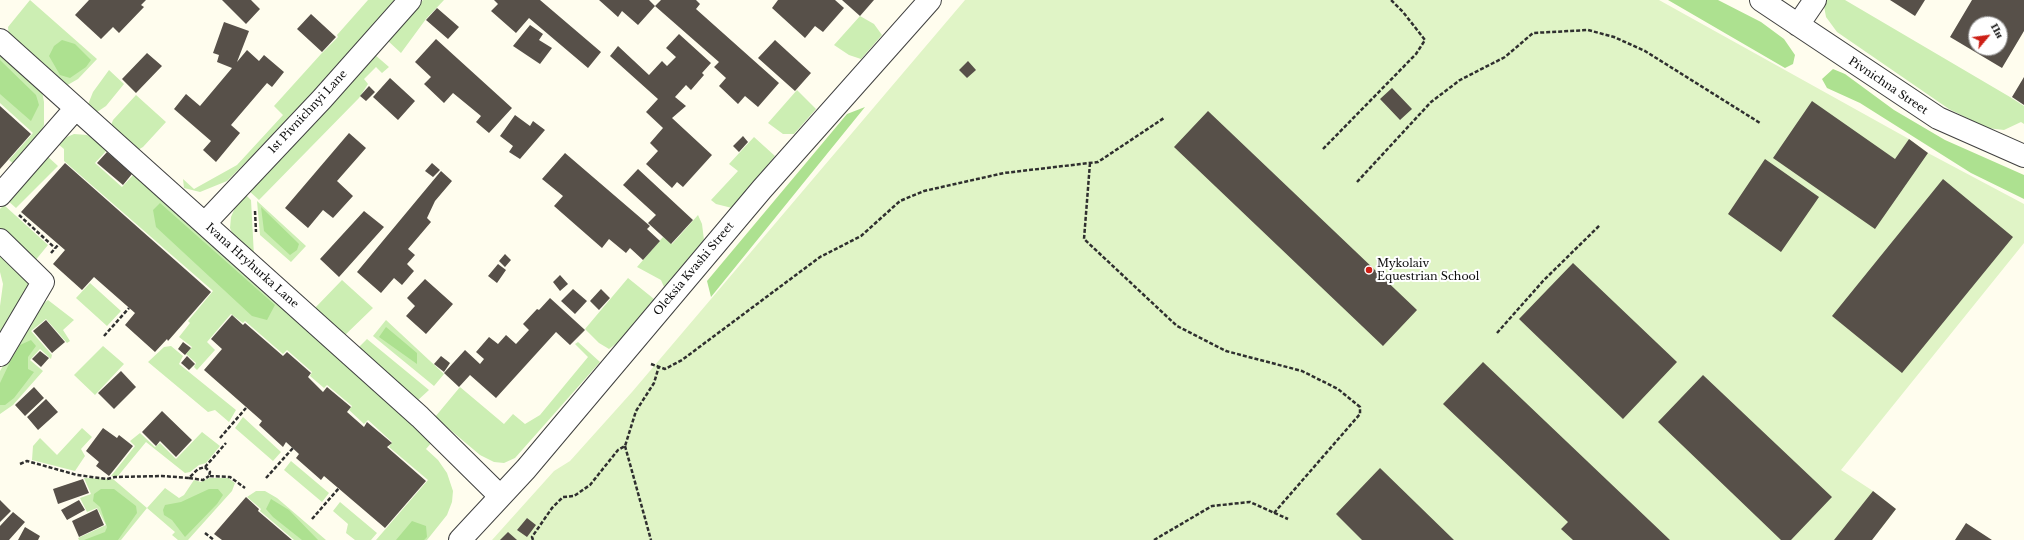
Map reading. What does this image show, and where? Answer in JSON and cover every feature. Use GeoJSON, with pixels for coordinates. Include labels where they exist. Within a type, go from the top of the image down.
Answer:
{"type":"FeatureCollection","features":[{"type":"Feature","properties":{"kind":"street","name":"1st Pivnichnyi Lane"},"geometry":{"type":"LineString","coordinates":[[205,223],[239,185],[322,99],[410,0]]}},
{"type":"Feature","properties":{"kind":"street","name":"Oleksia Kvashi Street"},"geometry":{"type":"LineString","coordinates":[[460,540],[526,469],[762,188],[930,0]]}},
{"type":"Feature","properties":{"kind":"street","name":"Pivnichna Street"},"geometry":{"type":"LineString","coordinates":[[1761,0],[1938,118],[2024,156]]}},
{"type":"Feature","properties":{"kind":"street"},"geometry":{"type":"LineString","coordinates":[[1798,25],[1815,0]]}},
{"type":"Feature","properties":{"kind":"street","name":"Ivana Hryhurka Lane"},"geometry":{"type":"LineString","coordinates":[[0,40],[420,417],[500,496]]}},
{"type":"Feature","properties":{"kind":"street"},"geometry":{"type":"LineString","coordinates":[[0,196],[76,108]]}},
{"type":"Feature","properties":{"kind":"street"},"geometry":{"type":"LineString","coordinates":[[0,240],[43,282],[0,355]]}},
{"type":"Feature","properties":{"kind":"path"},"geometry":{"type":"LineString","coordinates":[[1323,149],[1416,54],[1425,40],[1403,12],[1391,0]]}},
{"type":"Feature","properties":{"kind":"path"},"geometry":{"type":"LineString","coordinates":[[1357,182],[1431,102],[1460,80],[1505,57],[1533,34],[1588,30],[1614,38],[1645,51],[1760,123]]}},
{"type":"Feature","properties":{"kind":"path"},"geometry":{"type":"LineString","coordinates":[[649,364],[665,369],[682,360],[820,257],[860,236],[900,201],[924,191],[1004,173],[1098,162],[1164,118]]}},
{"type":"Feature","properties":{"kind":"path"},"geometry":{"type":"LineString","coordinates":[[1090,163],[1084,239],[1177,326],[1226,351],[1302,371],[1338,388],[1360,407],[1360,414],[1274,513]]}},
{"type":"Feature","properties":{"kind":"path"},"geometry":{"type":"LineString","coordinates":[[239,185],[255,201],[256,236]]}},
{"type":"Feature","properties":{"kind":"path"},"geometry":{"type":"LineString","coordinates":[[17,213],[55,248]]}},
{"type":"Feature","properties":{"kind":"path"},"geometry":{"type":"LineString","coordinates":[[1497,333],[1543,281],[1600,225]]}},
{"type":"Feature","properties":{"kind":"path"},"geometry":{"type":"LineString","coordinates":[[104,336],[129,308]]}},
{"type":"Feature","properties":{"kind":"path"},"geometry":{"type":"LineString","coordinates":[[651,540],[625,446],[636,411],[654,383],[659,366]]}},
{"type":"Feature","properties":{"kind":"path"},"geometry":{"type":"LineString","coordinates":[[220,438],[246,408]]}},
{"type":"Feature","properties":{"kind":"path"},"geometry":{"type":"LineString","coordinates":[[189,478],[198,469],[205,467],[226,443]]}},
{"type":"Feature","properties":{"kind":"path"},"geometry":{"type":"LineString","coordinates":[[533,540],[532,537],[552,508],[563,497],[574,496],[590,485],[618,450],[625,446]]}},
{"type":"Feature","properties":{"kind":"path"},"geometry":{"type":"LineString","coordinates":[[266,478],[293,448]]}},
{"type":"Feature","properties":{"kind":"path"},"geometry":{"type":"LineString","coordinates":[[20,464],[27,461],[77,475],[107,479],[115,477],[162,476],[203,480],[209,476],[230,476],[246,488]]}},
{"type":"Feature","properties":{"kind":"path"},"geometry":{"type":"LineString","coordinates":[[205,467],[210,472],[209,476]]}},
{"type":"Feature","properties":{"kind":"path"},"geometry":{"type":"LineString","coordinates":[[312,519],[339,488]]}},
{"type":"Feature","properties":{"kind":"path"},"geometry":{"type":"LineString","coordinates":[[1154,540],[1212,506],[1250,502],[1288,519]]}},
{"type":"Feature","properties":{"kind":"path"},"geometry":{"type":"LineString","coordinates":[[205,532],[214,540]]}},
{"type":"Feature","properties":{"kind":"green space"},"geometry":{"type":"Polygon","coordinates":[[[30,0],[97,59],[78,79],[64,87],[9,37],[8,27],[30,0]]]}},
{"type":"Feature","properties":{"kind":"green space"},"geometry":{"type":"Polygon","coordinates":[[[368,0],[396,0],[309,100],[227,181],[200,192],[184,188],[183,179],[194,189],[237,165],[283,115],[274,106],[338,37],[337,35],[368,0]]]}},
{"type":"Feature","properties":{"kind":"green space"},"geometry":{"type":"Polygon","coordinates":[[[423,0],[444,0],[426,19],[401,53],[387,40],[423,0]]]}},
{"type":"Feature","properties":{"kind":"green space","name":"Mykolaiv Equestrian School"},"geometry":{"type":"Polygon","coordinates":[[[965,0],[1659,0],[1909,139],[1928,153],[2024,204],[2024,243],[1841,470],[1873,491],[1896,509],[1872,540],[492,540],[554,471],[570,461],[632,392],[965,0]]]}},
{"type":"Feature","properties":{"kind":"green space"},"geometry":{"type":"Polygon","coordinates":[[[1668,0],[1718,0],[1761,22],[1784,39],[1795,55],[1793,64],[1785,68],[1668,0]]]}},
{"type":"Feature","properties":{"kind":"green space"},"geometry":{"type":"Polygon","coordinates":[[[1826,0],[1845,0],[2010,97],[2024,106],[2024,124],[2021,122],[2004,130],[1987,128],[1949,109],[1837,32],[1826,17],[1824,6],[1826,0]]]}},
{"type":"Feature","properties":{"kind":"green space"},"geometry":{"type":"Polygon","coordinates":[[[860,16],[874,24],[882,35],[861,59],[849,55],[834,45],[860,16]]]}},
{"type":"Feature","properties":{"kind":"green space"},"geometry":{"type":"Polygon","coordinates":[[[62,40],[75,44],[91,60],[86,67],[70,78],[60,75],[49,56],[54,46],[62,40]]]}},
{"type":"Feature","properties":{"kind":"green space"},"geometry":{"type":"Polygon","coordinates":[[[0,54],[42,91],[44,102],[44,125],[37,140],[15,165],[9,160],[33,133],[0,103],[0,54]]]}},
{"type":"Feature","properties":{"kind":"green space"},"geometry":{"type":"Polygon","coordinates":[[[374,54],[389,67],[382,73],[376,67],[364,79],[368,84],[359,98],[259,200],[248,190],[374,54]]]}},
{"type":"Feature","properties":{"kind":"green space"},"geometry":{"type":"Polygon","coordinates":[[[0,60],[36,95],[39,105],[31,121],[0,94],[0,60]]]}},
{"type":"Feature","properties":{"kind":"green space"},"geometry":{"type":"Polygon","coordinates":[[[1833,69],[1845,74],[1894,110],[1945,140],[2024,175],[2024,199],[1971,173],[1860,103],[1827,88],[1822,79],[1833,69]]]}},
{"type":"Feature","properties":{"kind":"green space"},"geometry":{"type":"Polygon","coordinates":[[[109,70],[124,84],[106,106],[94,114],[87,107],[93,92],[109,70]]]}},
{"type":"Feature","properties":{"kind":"green space"},"geometry":{"type":"Polygon","coordinates":[[[797,90],[816,109],[794,134],[783,134],[768,123],[797,90]]]}},
{"type":"Feature","properties":{"kind":"green space"},"geometry":{"type":"Polygon","coordinates":[[[136,95],[166,122],[143,147],[136,151],[110,128],[113,120],[136,95]]]}},
{"type":"Feature","properties":{"kind":"green space"},"geometry":{"type":"Polygon","coordinates":[[[865,107],[711,297],[707,281],[847,114],[865,107]]]}},
{"type":"Feature","properties":{"kind":"green space"},"geometry":{"type":"Polygon","coordinates":[[[74,134],[87,135],[98,141],[107,150],[95,163],[122,187],[134,174],[433,441],[426,449],[438,460],[447,473],[453,491],[452,502],[447,515],[427,540],[376,540],[428,480],[389,447],[392,442],[368,420],[364,424],[349,410],[352,406],[327,385],[324,388],[310,376],[312,372],[287,350],[283,354],[245,321],[243,323],[231,314],[207,342],[215,350],[197,370],[194,367],[196,363],[186,354],[192,347],[179,337],[190,323],[188,321],[213,291],[64,161],[64,149],[58,144],[74,134]]]}},
{"type":"Feature","properties":{"kind":"green space"},"geometry":{"type":"Polygon","coordinates":[[[754,137],[775,156],[732,208],[716,204],[711,200],[738,171],[729,164],[754,137]]]}},
{"type":"Feature","properties":{"kind":"green space"},"geometry":{"type":"Polygon","coordinates":[[[46,155],[58,166],[16,208],[7,200],[46,155]]]}},
{"type":"Feature","properties":{"kind":"green space"},"geometry":{"type":"Polygon","coordinates":[[[245,194],[251,200],[254,256],[233,235],[230,228],[231,217],[237,203],[245,194]]]}},
{"type":"Feature","properties":{"kind":"green space"},"geometry":{"type":"Polygon","coordinates":[[[257,201],[306,246],[291,262],[260,235],[257,201]]]}},
{"type":"Feature","properties":{"kind":"green space"},"geometry":{"type":"Polygon","coordinates":[[[160,203],[275,305],[267,320],[252,316],[156,227],[153,210],[160,203]]]}},
{"type":"Feature","properties":{"kind":"green space"},"geometry":{"type":"Polygon","coordinates":[[[4,205],[48,245],[34,262],[0,233],[0,209],[4,205]]]}},
{"type":"Feature","properties":{"kind":"green space"},"geometry":{"type":"Polygon","coordinates":[[[261,207],[299,244],[297,250],[290,255],[264,231],[261,207]]]}},
{"type":"Feature","properties":{"kind":"green space"},"geometry":{"type":"Polygon","coordinates":[[[698,215],[702,224],[704,240],[664,287],[661,280],[637,267],[663,237],[672,244],[698,215]]]}},
{"type":"Feature","properties":{"kind":"green space"},"geometry":{"type":"Polygon","coordinates":[[[0,254],[25,276],[28,283],[27,290],[0,338],[0,306],[3,284],[0,272],[0,254]]]}},
{"type":"Feature","properties":{"kind":"green space"},"geometry":{"type":"Polygon","coordinates":[[[628,278],[654,299],[617,343],[609,349],[599,343],[585,329],[628,278]]]}},
{"type":"Feature","properties":{"kind":"green space"},"geometry":{"type":"Polygon","coordinates":[[[342,280],[373,308],[344,336],[314,309],[342,280]]]}},
{"type":"Feature","properties":{"kind":"green space"},"geometry":{"type":"Polygon","coordinates":[[[90,283],[121,311],[107,326],[76,298],[90,283]]]}},
{"type":"Feature","properties":{"kind":"green space"},"geometry":{"type":"Polygon","coordinates":[[[48,300],[74,320],[63,330],[70,341],[67,343],[46,319],[31,331],[52,355],[51,359],[40,349],[30,360],[43,371],[13,405],[0,414],[0,371],[36,310],[48,300]]]}},
{"type":"Feature","properties":{"kind":"green space"},"geometry":{"type":"Polygon","coordinates":[[[386,320],[444,374],[434,386],[373,336],[386,320]]]}},
{"type":"Feature","properties":{"kind":"green space"},"geometry":{"type":"Polygon","coordinates":[[[386,327],[417,353],[417,364],[379,337],[386,327]]]}},
{"type":"Feature","properties":{"kind":"green space"},"geometry":{"type":"Polygon","coordinates":[[[367,339],[429,390],[417,401],[358,348],[367,339]]]}},
{"type":"Feature","properties":{"kind":"green space"},"geometry":{"type":"Polygon","coordinates":[[[31,340],[36,346],[28,357],[28,369],[34,372],[14,398],[5,405],[0,405],[0,383],[10,362],[20,345],[31,340]]]}},
{"type":"Feature","properties":{"kind":"green space"},"geometry":{"type":"Polygon","coordinates":[[[578,342],[600,362],[515,458],[504,463],[494,462],[480,455],[435,417],[460,387],[504,424],[513,414],[525,424],[540,415],[588,357],[575,344],[578,342]]]}},
{"type":"Feature","properties":{"kind":"green space"},"geometry":{"type":"Polygon","coordinates":[[[103,346],[124,364],[95,395],[74,375],[103,346]]]}},
{"type":"Feature","properties":{"kind":"green space"},"geometry":{"type":"Polygon","coordinates":[[[171,346],[183,356],[179,364],[236,410],[229,422],[215,410],[208,412],[148,362],[164,347],[171,346]]]}},
{"type":"Feature","properties":{"kind":"green space"},"geometry":{"type":"Polygon","coordinates":[[[243,417],[281,452],[273,461],[235,428],[243,417]]]}},
{"type":"Feature","properties":{"kind":"green space"},"geometry":{"type":"Polygon","coordinates":[[[82,428],[92,437],[81,449],[85,456],[75,471],[32,460],[33,446],[40,438],[57,455],[82,428]]]}},
{"type":"Feature","properties":{"kind":"green space"},"geometry":{"type":"Polygon","coordinates":[[[202,432],[220,446],[206,463],[199,465],[190,472],[185,473],[146,442],[118,476],[111,476],[135,446],[130,441],[140,433],[155,447],[160,443],[176,459],[202,432]]]}},
{"type":"Feature","properties":{"kind":"green space"},"geometry":{"type":"Polygon","coordinates":[[[291,461],[329,493],[322,502],[284,470],[291,461]]]}},
{"type":"Feature","properties":{"kind":"green space"},"geometry":{"type":"Polygon","coordinates":[[[84,478],[113,479],[147,508],[121,540],[79,540],[78,538],[106,525],[97,508],[87,512],[80,498],[91,494],[84,478]]]}},
{"type":"Feature","properties":{"kind":"green space"},"geometry":{"type":"Polygon","coordinates":[[[209,478],[228,478],[235,483],[232,491],[188,540],[178,540],[172,535],[175,532],[147,508],[165,488],[179,498],[184,495],[194,480],[201,482],[209,478]]]}},
{"type":"Feature","properties":{"kind":"green space"},"geometry":{"type":"Polygon","coordinates":[[[101,489],[114,489],[136,506],[137,513],[118,540],[84,540],[105,532],[107,527],[100,507],[93,501],[94,494],[101,489]]]}},
{"type":"Feature","properties":{"kind":"green space"},"geometry":{"type":"Polygon","coordinates":[[[209,489],[218,489],[223,495],[217,504],[185,537],[172,520],[164,515],[163,510],[165,505],[181,502],[209,489]]]}},
{"type":"Feature","properties":{"kind":"green space"},"geometry":{"type":"Polygon","coordinates":[[[256,491],[265,491],[277,498],[326,540],[294,540],[260,511],[261,509],[247,497],[256,491]]]}},
{"type":"Feature","properties":{"kind":"green space"},"geometry":{"type":"Polygon","coordinates":[[[271,499],[289,510],[318,540],[302,540],[273,517],[266,509],[271,499]]]}},
{"type":"Feature","properties":{"kind":"green space"},"geometry":{"type":"Polygon","coordinates":[[[340,502],[377,533],[371,540],[355,540],[346,533],[348,524],[333,511],[340,502]]]}},
{"type":"Feature","properties":{"kind":"green space"},"geometry":{"type":"Polygon","coordinates":[[[412,521],[426,526],[427,537],[424,540],[396,540],[412,521]]]}},
{"type":"Feature","properties":{"kind":"building"},"geometry":{"type":"Polygon","coordinates":[[[89,0],[146,0],[141,5],[144,7],[119,33],[113,27],[101,39],[75,15],[89,0]]]}},
{"type":"Feature","properties":{"kind":"building"},"geometry":{"type":"Polygon","coordinates":[[[222,0],[251,0],[260,9],[246,24],[222,0]]]}},
{"type":"Feature","properties":{"kind":"building"},"geometry":{"type":"Polygon","coordinates":[[[494,0],[540,0],[601,52],[588,68],[529,18],[516,33],[491,11],[498,4],[494,0]]]}},
{"type":"Feature","properties":{"kind":"building"},"geometry":{"type":"Polygon","coordinates":[[[599,0],[649,0],[655,6],[638,25],[622,11],[618,17],[599,0]]]}},
{"type":"Feature","properties":{"kind":"building"},"geometry":{"type":"Polygon","coordinates":[[[661,0],[696,0],[700,4],[696,9],[779,83],[758,107],[745,96],[738,104],[719,86],[726,78],[714,67],[719,62],[655,6],[661,0]]]}},
{"type":"Feature","properties":{"kind":"building"},"geometry":{"type":"Polygon","coordinates":[[[778,0],[835,0],[844,8],[823,32],[815,26],[805,38],[772,8],[778,0]]]}},
{"type":"Feature","properties":{"kind":"building"},"geometry":{"type":"Polygon","coordinates":[[[842,0],[874,0],[860,16],[842,0]]]}},
{"type":"Feature","properties":{"kind":"building"},"geometry":{"type":"Polygon","coordinates":[[[1890,0],[1925,0],[1915,16],[1890,0]]]}},
{"type":"Feature","properties":{"kind":"building"},"geometry":{"type":"Polygon","coordinates":[[[1972,0],[2024,0],[2024,31],[2002,68],[1982,56],[2008,56],[2008,16],[1968,16],[1968,48],[1950,37],[1972,0]]]}},
{"type":"Feature","properties":{"kind":"building"},"geometry":{"type":"Polygon","coordinates":[[[437,8],[459,27],[448,39],[426,20],[437,8]]]}},
{"type":"Feature","properties":{"kind":"building"},"geometry":{"type":"Polygon","coordinates":[[[311,14],[336,37],[322,52],[297,29],[311,14]]]}},
{"type":"Feature","properties":{"kind":"building"},"geometry":{"type":"Polygon","coordinates":[[[224,22],[249,31],[237,62],[247,50],[259,61],[264,55],[284,72],[272,87],[267,83],[231,125],[240,133],[216,162],[203,150],[211,141],[174,109],[186,94],[200,106],[232,68],[217,62],[219,55],[213,53],[224,22]]]}},
{"type":"Feature","properties":{"kind":"building"},"geometry":{"type":"Polygon","coordinates":[[[530,25],[543,34],[539,40],[552,48],[540,64],[513,46],[530,25]]]}},
{"type":"Feature","properties":{"kind":"building"},"geometry":{"type":"Polygon","coordinates":[[[679,34],[711,63],[702,73],[704,75],[691,90],[686,85],[675,97],[686,106],[672,118],[712,155],[683,187],[677,182],[672,188],[646,164],[658,151],[650,143],[663,128],[646,112],[658,99],[610,56],[618,46],[649,75],[662,61],[667,66],[676,57],[666,48],[679,34]]]}},
{"type":"Feature","properties":{"kind":"building"},"geometry":{"type":"Polygon","coordinates":[[[436,39],[512,108],[489,133],[476,122],[481,116],[453,93],[444,103],[424,84],[431,77],[415,62],[436,39]]]}},
{"type":"Feature","properties":{"kind":"building"},"geometry":{"type":"Polygon","coordinates":[[[775,40],[811,73],[795,91],[758,58],[775,40]]]}},
{"type":"Feature","properties":{"kind":"building"},"geometry":{"type":"Polygon","coordinates":[[[147,53],[162,66],[136,93],[122,79],[147,53]]]}},
{"type":"Feature","properties":{"kind":"building"},"geometry":{"type":"Polygon","coordinates":[[[968,61],[976,70],[967,78],[959,70],[968,61]]]}},
{"type":"Feature","properties":{"kind":"building"},"geometry":{"type":"Polygon","coordinates":[[[2024,77],[2024,105],[2012,97],[2024,77]]]}},
{"type":"Feature","properties":{"kind":"building"},"geometry":{"type":"Polygon","coordinates":[[[390,78],[415,101],[398,120],[373,97],[390,78]]]}},
{"type":"Feature","properties":{"kind":"building"},"geometry":{"type":"Polygon","coordinates":[[[369,86],[375,92],[366,101],[360,96],[369,86]]]}},
{"type":"Feature","properties":{"kind":"building"},"geometry":{"type":"Polygon","coordinates":[[[1392,88],[1412,109],[1400,120],[1380,99],[1392,88]]]}},
{"type":"Feature","properties":{"kind":"building"},"geometry":{"type":"Polygon","coordinates":[[[1812,101],[1895,159],[1909,139],[1928,153],[1875,229],[1773,158],[1812,101]]]}},
{"type":"Feature","properties":{"kind":"building"},"geometry":{"type":"Polygon","coordinates":[[[0,106],[31,134],[0,169],[0,106]]]}},
{"type":"Feature","properties":{"kind":"building"},"geometry":{"type":"Polygon","coordinates":[[[1208,111],[1417,310],[1383,346],[1174,147],[1208,111]]]}},
{"type":"Feature","properties":{"kind":"building"},"geometry":{"type":"Polygon","coordinates":[[[515,115],[530,126],[533,121],[545,130],[520,159],[509,152],[513,146],[500,136],[515,115]]]}},
{"type":"Feature","properties":{"kind":"building"},"geometry":{"type":"Polygon","coordinates":[[[349,133],[366,148],[337,181],[353,196],[333,218],[323,210],[308,228],[285,208],[349,133]]]}},
{"type":"Feature","properties":{"kind":"building"},"geometry":{"type":"Polygon","coordinates":[[[743,136],[748,142],[739,152],[733,146],[743,136]]]}},
{"type":"Feature","properties":{"kind":"building"},"geometry":{"type":"Polygon","coordinates":[[[107,152],[132,174],[123,185],[97,163],[107,152]]]}},
{"type":"Feature","properties":{"kind":"building"},"geometry":{"type":"Polygon","coordinates":[[[565,153],[650,226],[647,229],[660,241],[643,260],[630,248],[626,253],[609,239],[602,248],[554,206],[563,196],[542,179],[565,153]]]}},
{"type":"Feature","properties":{"kind":"building"},"geometry":{"type":"Polygon","coordinates":[[[1765,159],[1819,197],[1781,252],[1728,214],[1765,159]]]}},
{"type":"Feature","properties":{"kind":"building"},"geometry":{"type":"Polygon","coordinates":[[[65,163],[211,292],[168,341],[167,339],[155,352],[125,325],[135,313],[94,277],[82,290],[53,264],[65,250],[21,212],[65,163]]]}},
{"type":"Feature","properties":{"kind":"building"},"geometry":{"type":"Polygon","coordinates":[[[432,163],[440,170],[433,177],[425,171],[432,163]]]}},
{"type":"Feature","properties":{"kind":"building"},"geometry":{"type":"Polygon","coordinates":[[[638,169],[693,220],[671,244],[648,223],[656,215],[623,185],[638,169]]]}},
{"type":"Feature","properties":{"kind":"building"},"geometry":{"type":"Polygon","coordinates":[[[441,171],[452,181],[435,201],[427,218],[431,222],[408,249],[415,255],[407,264],[414,271],[402,285],[394,278],[381,293],[357,272],[441,171]]]}},
{"type":"Feature","properties":{"kind":"building"},"geometry":{"type":"Polygon","coordinates":[[[1943,179],[2013,237],[1902,373],[1832,316],[1943,179]]]}},
{"type":"Feature","properties":{"kind":"building"},"geometry":{"type":"Polygon","coordinates":[[[364,211],[384,227],[339,277],[320,259],[364,211]]]}},
{"type":"Feature","properties":{"kind":"building"},"geometry":{"type":"Polygon","coordinates":[[[505,254],[511,260],[505,267],[499,261],[505,254]]]}},
{"type":"Feature","properties":{"kind":"building"},"geometry":{"type":"Polygon","coordinates":[[[1573,263],[1677,362],[1623,419],[1519,319],[1573,263]]]}},
{"type":"Feature","properties":{"kind":"building"},"geometry":{"type":"Polygon","coordinates":[[[498,264],[506,270],[497,283],[488,276],[498,264]]]}},
{"type":"Feature","properties":{"kind":"building"},"geometry":{"type":"Polygon","coordinates":[[[560,275],[568,284],[560,291],[553,282],[560,275]]]}},
{"type":"Feature","properties":{"kind":"building"},"geometry":{"type":"Polygon","coordinates":[[[425,279],[453,304],[426,334],[406,316],[415,306],[407,298],[425,279]]]}},
{"type":"Feature","properties":{"kind":"building"},"geometry":{"type":"Polygon","coordinates":[[[573,289],[587,301],[575,314],[561,301],[573,289]]]}},
{"type":"Feature","properties":{"kind":"building"},"geometry":{"type":"Polygon","coordinates":[[[601,289],[610,298],[599,310],[590,301],[601,289]]]}},
{"type":"Feature","properties":{"kind":"building"},"geometry":{"type":"Polygon","coordinates":[[[550,298],[585,330],[570,345],[556,332],[496,398],[470,375],[459,387],[444,373],[465,350],[480,364],[484,359],[476,352],[489,337],[498,344],[506,335],[516,344],[529,330],[523,324],[550,298]]]}},
{"type":"Feature","properties":{"kind":"building"},"geometry":{"type":"Polygon","coordinates":[[[232,315],[243,325],[245,323],[283,356],[287,352],[311,373],[308,377],[323,392],[327,387],[351,407],[347,412],[364,427],[367,422],[392,443],[387,447],[426,481],[385,528],[324,476],[321,480],[296,458],[299,454],[286,442],[283,447],[259,425],[262,421],[204,370],[222,349],[211,339],[232,315]]]}},
{"type":"Feature","properties":{"kind":"building"},"geometry":{"type":"Polygon","coordinates":[[[46,320],[65,342],[52,353],[33,331],[46,320]]]}},
{"type":"Feature","properties":{"kind":"building"},"geometry":{"type":"Polygon","coordinates":[[[183,342],[191,348],[185,355],[178,349],[183,342]]]}},
{"type":"Feature","properties":{"kind":"building"},"geometry":{"type":"Polygon","coordinates":[[[40,351],[49,358],[41,367],[32,359],[40,351]]]}},
{"type":"Feature","properties":{"kind":"building"},"geometry":{"type":"Polygon","coordinates":[[[187,356],[195,364],[189,370],[181,363],[187,356]]]}},
{"type":"Feature","properties":{"kind":"building"},"geometry":{"type":"Polygon","coordinates":[[[441,356],[450,363],[444,372],[434,364],[441,356]]]}},
{"type":"Feature","properties":{"kind":"building"},"geometry":{"type":"Polygon","coordinates":[[[1483,362],[1670,540],[1573,540],[1561,529],[1568,522],[1443,404],[1483,362]]]}},
{"type":"Feature","properties":{"kind":"building"},"geometry":{"type":"Polygon","coordinates":[[[121,371],[136,387],[114,409],[98,393],[121,371]]]}},
{"type":"Feature","properties":{"kind":"building"},"geometry":{"type":"Polygon","coordinates":[[[1703,375],[1832,497],[1791,540],[1781,540],[1658,422],[1703,375]]]}},
{"type":"Feature","properties":{"kind":"building"},"geometry":{"type":"Polygon","coordinates":[[[34,387],[44,398],[25,416],[15,405],[34,387]]]}},
{"type":"Feature","properties":{"kind":"building"},"geometry":{"type":"Polygon","coordinates":[[[46,399],[58,412],[38,430],[27,417],[46,399]]]}},
{"type":"Feature","properties":{"kind":"building"},"geometry":{"type":"Polygon","coordinates":[[[162,411],[192,440],[176,457],[160,441],[156,446],[142,432],[162,411]]]}},
{"type":"Feature","properties":{"kind":"building"},"geometry":{"type":"Polygon","coordinates":[[[103,428],[117,438],[119,435],[133,446],[109,476],[96,466],[99,462],[86,451],[103,428]]]}},
{"type":"Feature","properties":{"kind":"building"},"geometry":{"type":"Polygon","coordinates":[[[1380,468],[1454,540],[1362,540],[1336,514],[1380,468]]]}},
{"type":"Feature","properties":{"kind":"building"},"geometry":{"type":"Polygon","coordinates":[[[83,479],[89,493],[58,504],[53,489],[83,479]]]}},
{"type":"Feature","properties":{"kind":"building"},"geometry":{"type":"Polygon","coordinates":[[[1873,491],[1896,509],[1872,540],[1834,540],[1873,491]]]}},
{"type":"Feature","properties":{"kind":"building"},"geometry":{"type":"Polygon","coordinates":[[[246,497],[259,509],[258,511],[292,540],[222,540],[214,534],[246,497]]]}},
{"type":"Feature","properties":{"kind":"building"},"geometry":{"type":"Polygon","coordinates":[[[0,500],[11,511],[0,522],[0,500]]]}},
{"type":"Feature","properties":{"kind":"building"},"geometry":{"type":"Polygon","coordinates":[[[79,500],[85,510],[67,520],[61,510],[79,500]]]}},
{"type":"Feature","properties":{"kind":"building"},"geometry":{"type":"Polygon","coordinates":[[[97,509],[104,525],[79,537],[72,521],[97,509]]]}},
{"type":"Feature","properties":{"kind":"building"},"geometry":{"type":"Polygon","coordinates":[[[13,512],[25,522],[9,540],[0,540],[0,526],[13,512]]]}},
{"type":"Feature","properties":{"kind":"building"},"geometry":{"type":"Polygon","coordinates":[[[527,518],[536,525],[527,537],[517,530],[527,518]]]}},
{"type":"Feature","properties":{"kind":"building"},"geometry":{"type":"Polygon","coordinates":[[[1966,523],[1992,540],[1955,540],[1966,523]]]}},
{"type":"Feature","properties":{"kind":"building"},"geometry":{"type":"Polygon","coordinates":[[[25,527],[40,536],[38,540],[18,540],[25,527]]]}},
{"type":"Feature","properties":{"kind":"building"},"geometry":{"type":"Polygon","coordinates":[[[508,532],[517,540],[500,540],[508,532]]]}},
{"type":"Feature","properties":{"kind":"place","name":"Mykolaiv Equestrian School"},"geometry":{"type":"Point","coordinates":[1369,270]}}]}
